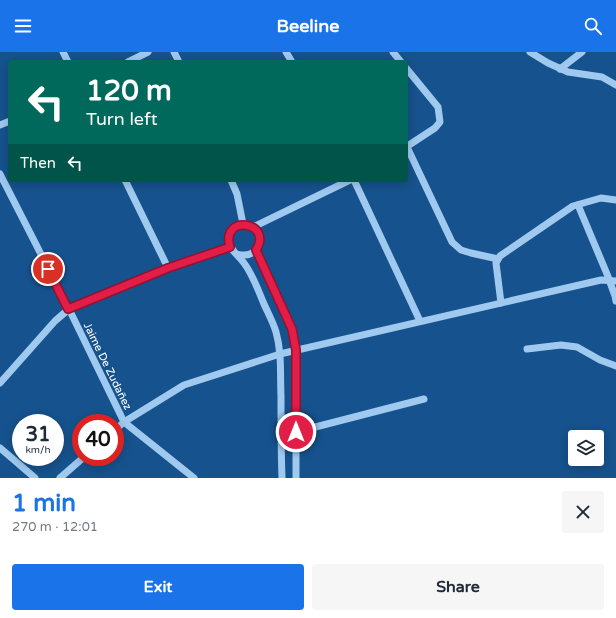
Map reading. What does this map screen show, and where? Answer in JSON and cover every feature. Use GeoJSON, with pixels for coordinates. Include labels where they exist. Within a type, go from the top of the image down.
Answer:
{"type":"FeatureCollection","features":[{"type":"Feature","properties":{"kind":"street"},"geometry":{"type":"LineString","coordinates":[[132,60],[148,52]]}},
{"type":"Feature","properties":{"kind":"street"},"geometry":{"type":"LineString","coordinates":[[393,52],[399,60]]}},
{"type":"Feature","properties":{"kind":"street"},"geometry":{"type":"LineString","coordinates":[[530,52],[560,69],[568,72],[602,77],[616,85]]}},
{"type":"Feature","properties":{"kind":"street"},"geometry":{"type":"LineString","coordinates":[[560,69],[582,52]]}},
{"type":"Feature","properties":{"kind":"street"},"geometry":{"type":"LineString","coordinates":[[408,70],[438,107],[440,122],[436,128],[408,146]]}},
{"type":"Feature","properties":{"kind":"street"},"geometry":{"type":"LineString","coordinates":[[408,151],[452,242],[461,250],[498,259]]}},
{"type":"Feature","properties":{"kind":"street","name":"Jaime De Zudañez"},"geometry":{"type":"LineString","coordinates":[[0,174],[120,414]]}},
{"type":"Feature","properties":{"kind":"street"},"geometry":{"type":"LineString","coordinates":[[126,182],[168,268]]}},
{"type":"Feature","properties":{"kind":"street"},"geometry":{"type":"LineString","coordinates":[[232,182],[238,194],[243,224]]}},
{"type":"Feature","properties":{"kind":"street"},"geometry":{"type":"LineString","coordinates":[[253,227],[346,182]]}},
{"type":"Feature","properties":{"kind":"street"},"geometry":{"type":"LineString","coordinates":[[355,182],[420,321]]}},
{"type":"Feature","properties":{"kind":"street"},"geometry":{"type":"LineString","coordinates":[[501,303],[496,262],[500,256],[573,206],[601,198],[616,200]]}},
{"type":"Feature","properties":{"kind":"street"},"geometry":{"type":"LineString","coordinates":[[578,205],[613,281],[616,301]]}},
{"type":"Feature","properties":{"kind":"street"},"geometry":{"type":"LineString","coordinates":[[237,254],[248,255],[256,250],[259,245],[259,235],[257,230],[253,227],[243,224],[238,225],[230,232],[229,242],[230,247],[249,270],[276,331],[280,354],[282,478]]}},
{"type":"Feature","properties":{"kind":"street"},"geometry":{"type":"LineString","coordinates":[[0,383],[55,321],[68,309],[168,268],[230,247]]}},
{"type":"Feature","properties":{"kind":"street"},"geometry":{"type":"LineString","coordinates":[[256,250],[292,329],[296,350],[296,478]]}},
{"type":"Feature","properties":{"kind":"street"},"geometry":{"type":"LineString","coordinates":[[124,422],[184,384],[280,354],[601,280],[613,281]]}},
{"type":"Feature","properties":{"kind":"street"},"geometry":{"type":"LineString","coordinates":[[527,349],[561,345],[577,347],[600,360],[616,366]]}},
{"type":"Feature","properties":{"kind":"street"},"geometry":{"type":"LineString","coordinates":[[281,436],[424,399]]}},
{"type":"Feature","properties":{"kind":"street","name":"Jaime De Zudañez"},"geometry":{"type":"LineString","coordinates":[[124,422],[194,478]]}},
{"type":"Feature","properties":{"kind":"street"},"geometry":{"type":"LineString","coordinates":[[0,448],[35,478]]}},
{"type":"Feature","properties":{"kind":"street"},"geometry":{"type":"LineString","coordinates":[[60,478],[74,466]]}},
{"type":"Feature","properties":{"kind":"route"},"geometry":{"type":"LineString","coordinates":[[48,269],[68,309],[168,268],[230,247],[230,232],[234,228],[243,224],[253,227],[257,230],[260,240],[256,250],[292,329],[296,350],[296,432]]}}]}
